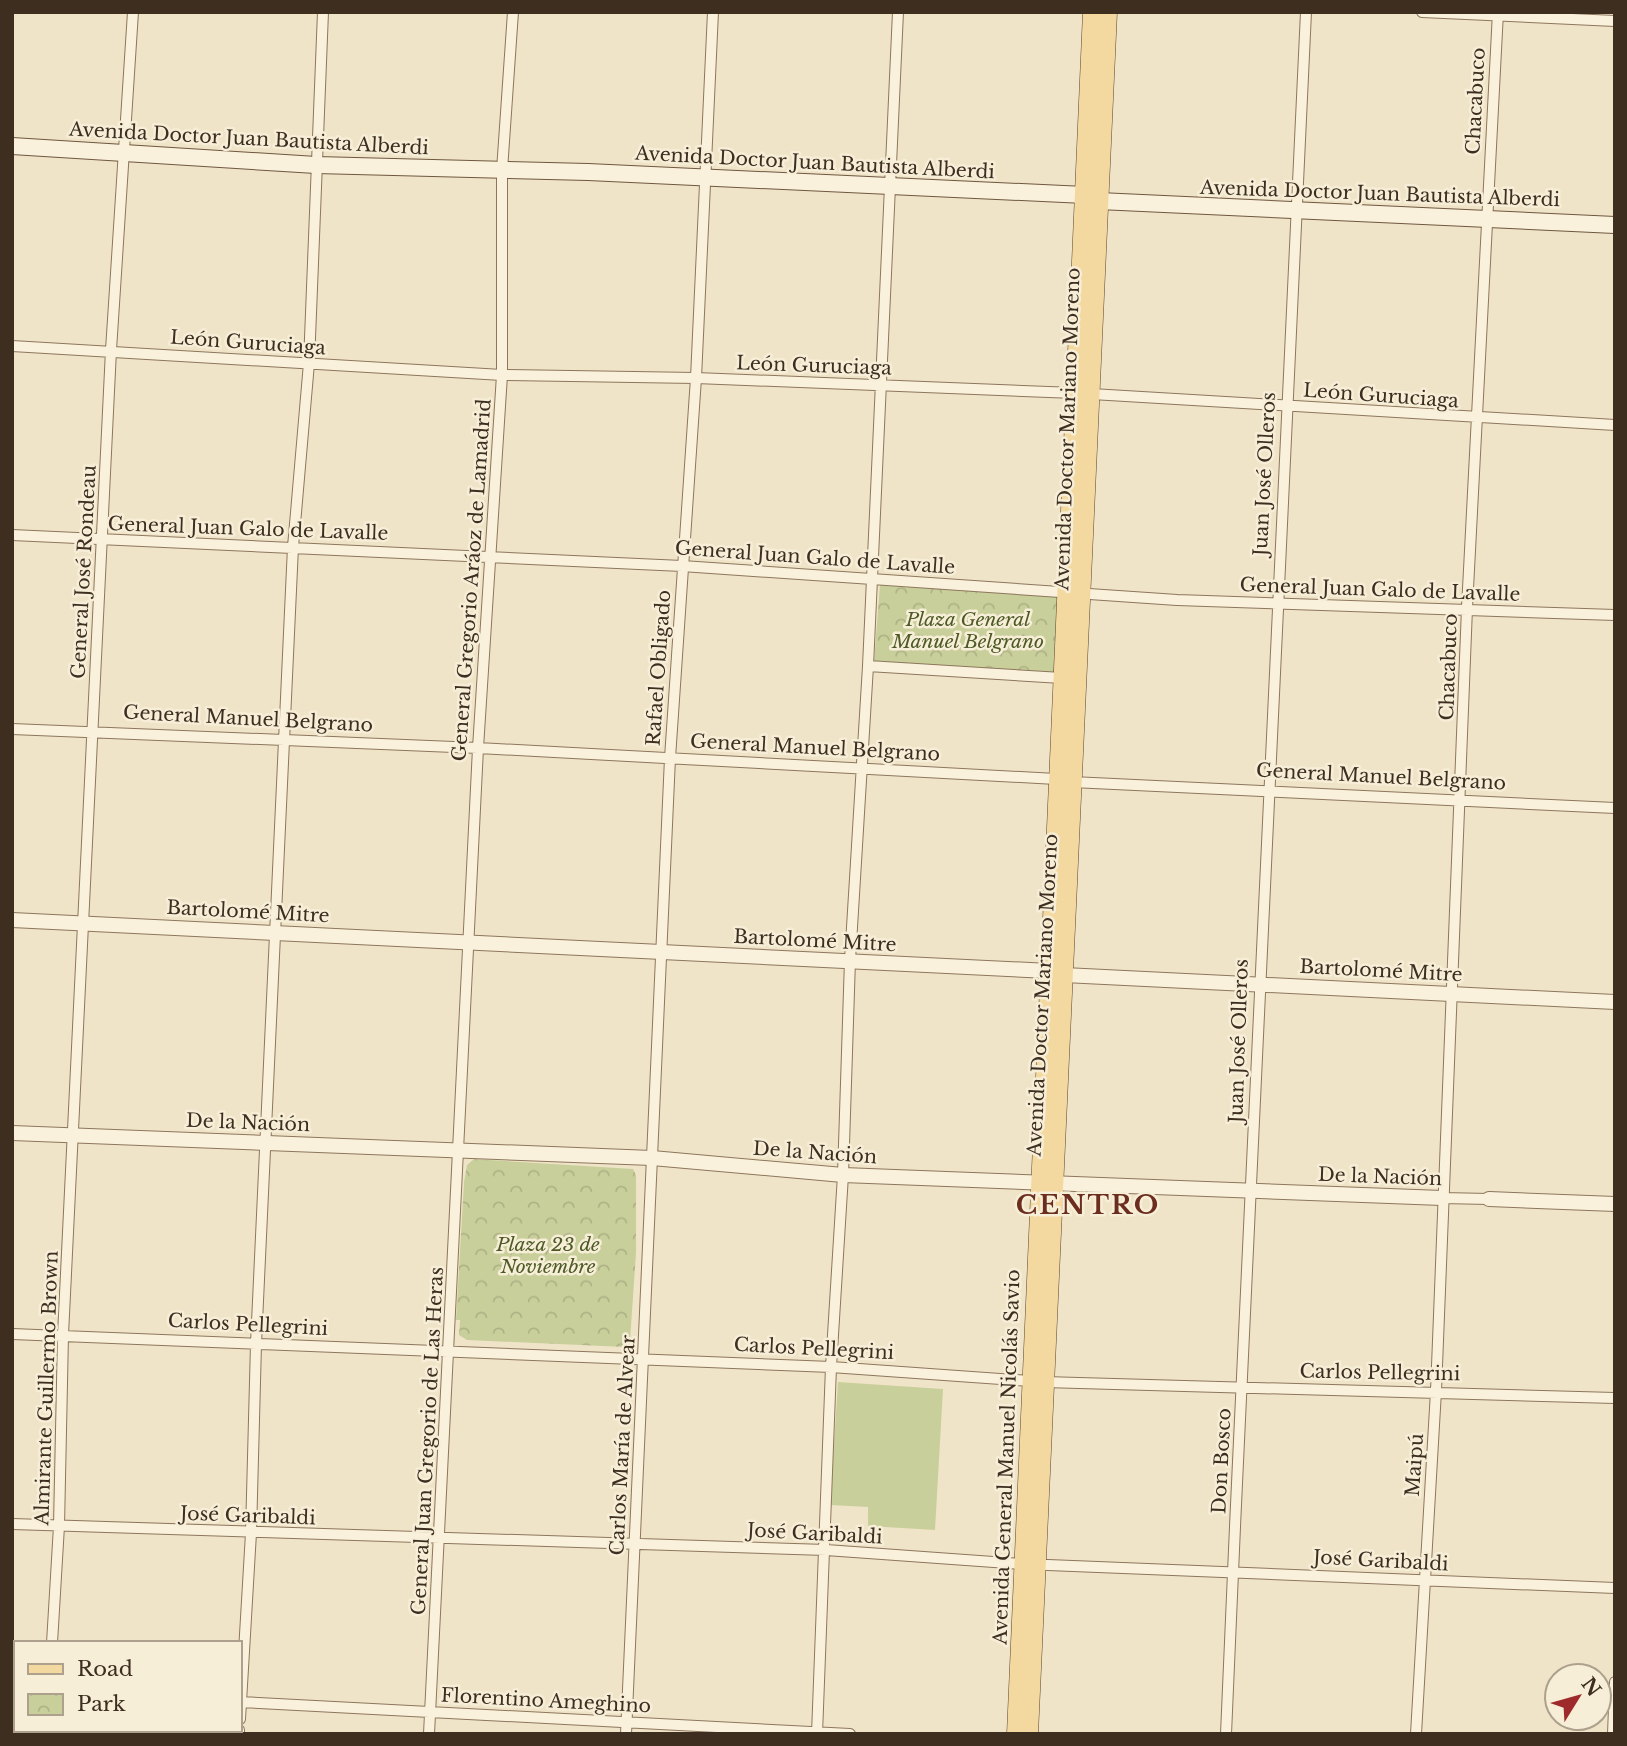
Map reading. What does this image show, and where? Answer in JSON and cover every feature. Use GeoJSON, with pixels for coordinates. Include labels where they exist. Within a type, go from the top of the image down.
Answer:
{"type":"FeatureCollection","features":[{"type":"Feature","properties":{"kind":"main road","name":"Avenida Doctor Mariano Moreno"},"geometry":{"type":"LineString","coordinates":[[1092,12],[1092,198]]}},
{"type":"Feature","properties":{"kind":"main road","name":"Avenida Doctor Mariano Moreno"},"geometry":{"type":"LineString","coordinates":[[1046,1183],[1092,198],[1108,12]]}},
{"type":"Feature","properties":{"kind":"main road","name":"Avenida Doctor Juan Bautista Alberdi"},"geometry":{"type":"LineString","coordinates":[[12,146],[316,165],[705,178],[1092,198],[1295,212],[1615,225]]}},
{"type":"Feature","properties":{"kind":"main road","name":"Avenida Doctor Mariano Moreno"},"geometry":{"type":"LineString","coordinates":[[1064,781],[1062,678],[1074,593]]}},
{"type":"Feature","properties":{"kind":"main road","name":"Avenida General Manuel Nicolás Savio"},"geometry":{"type":"LineString","coordinates":[[1029,1734],[1030,1564],[1046,1183]]}},
{"type":"Feature","properties":{"kind":"main road","name":"Avenida General Manuel Nicolás Savio"},"geometry":{"type":"LineString","coordinates":[[1016,1734],[1030,1564]]}},
{"type":"Feature","properties":{"kind":"street","name":"General José Rondeau"},"geometry":{"type":"LineString","coordinates":[[74,1135],[111,350],[133,12]]}},
{"type":"Feature","properties":{"kind":"street"},"geometry":{"type":"LineString","coordinates":[[242,1671],[251,1533],[256,1344],[293,547],[309,363],[323,12]]}},
{"type":"Feature","properties":{"kind":"street","name":"General Gregorio Aráoz de Lamadrid"},"geometry":{"type":"LineString","coordinates":[[458,1150],[478,748],[502,375],[502,170],[513,12]]}},
{"type":"Feature","properties":{"kind":"street","name":"Rafael Obligado"},"geometry":{"type":"LineString","coordinates":[[652,1158],[670,758],[696,378],[713,12]]}},
{"type":"Feature","properties":{"kind":"street"},"geometry":{"type":"LineString","coordinates":[[817,1733],[831,1367],[843,1175],[850,960],[868,666],[898,12]]}},
{"type":"Feature","properties":{"kind":"street","name":"Juan José Olleros"},"geometry":{"type":"LineString","coordinates":[[1252,1191],[1256,984],[1306,12]]}},
{"type":"Feature","properties":{"kind":"street"},"geometry":{"type":"LineString","coordinates":[[1422,12],[1615,21]]}},
{"type":"Feature","properties":{"kind":"street","name":"Chacabuco"},"geometry":{"type":"LineString","coordinates":[[1442,1198],[1486,218],[1498,14]]}},
{"type":"Feature","properties":{"kind":"street","name":"León Guruciaga"},"geometry":{"type":"LineString","coordinates":[[12,346],[502,375],[696,378],[1082,394],[1615,425]]}},
{"type":"Feature","properties":{"kind":"street","name":"General Juan Galo de Lavalle"},"geometry":{"type":"LineString","coordinates":[[12,535],[682,566],[1275,604],[1468,608],[1615,615]]}},
{"type":"Feature","properties":{"kind":"street"},"geometry":{"type":"LineString","coordinates":[[868,666],[1062,678]]}},
{"type":"Feature","properties":{"kind":"street","name":"General Manuel Belgrano"},"geometry":{"type":"LineString","coordinates":[[12,729],[92,730],[478,748],[1615,808]]}},
{"type":"Feature","properties":{"kind":"street","name":"Bartolomé Mitre"},"geometry":{"type":"LineString","coordinates":[[12,920],[850,960],[1615,1002]]}},
{"type":"Feature","properties":{"kind":"street","name":"De la Nación"},"geometry":{"type":"LineString","coordinates":[[12,1133],[652,1158],[843,1175],[1615,1204]]}},
{"type":"Feature","properties":{"kind":"street","name":"Almirante Guillermo Brown"},"geometry":{"type":"LineString","coordinates":[[52,1641],[59,1525],[62,1335],[74,1135]]}},
{"type":"Feature","properties":{"kind":"street","name":"General Juan Gregorio de Las Heras"},"geometry":{"type":"LineString","coordinates":[[429,1734],[441,1537],[458,1150]]}},
{"type":"Feature","properties":{"kind":"street","name":"Carlos María de Alvear"},"geometry":{"type":"LineString","coordinates":[[626,1728],[652,1158]]}},
{"type":"Feature","properties":{"kind":"street","name":"Don Bosco"},"geometry":{"type":"LineString","coordinates":[[1226,1734],[1252,1191]]}},
{"type":"Feature","properties":{"kind":"street","name":"Maipú"},"geometry":{"type":"LineString","coordinates":[[1416,1734],[1436,1391],[1442,1198]]}},
{"type":"Feature","properties":{"kind":"street","name":"Carlos Pellegrini"},"geometry":{"type":"LineString","coordinates":[[12,1334],[831,1367],[1037,1382],[1615,1398]]}},
{"type":"Feature","properties":{"kind":"street","name":"José Garibaldi"},"geometry":{"type":"LineString","coordinates":[[12,1524],[826,1550],[1030,1564],[1233,1570],[1615,1588]]}},
{"type":"Feature","properties":{"kind":"street"},"geometry":{"type":"LineString","coordinates":[[1613,1734],[1615,1682]]}},
{"type":"Feature","properties":{"kind":"street","name":"Florentino Ameghino"},"geometry":{"type":"LineString","coordinates":[[242,1702],[431,1712],[626,1728],[850,1734]]}},
{"type":"Feature","properties":{"kind":"green space","name":"Plaza General Manuel Belgrano"},"geometry":{"type":"Polygon","coordinates":[[[880,584],[1061,597],[1056,675],[874,662],[880,584]]]}},
{"type":"Feature","properties":{"kind":"green space","name":"Plaza 23 de Noviembre"},"geometry":{"type":"Polygon","coordinates":[[[474,1159],[633,1169],[636,1175],[636,1253],[630,1341],[625,1347],[467,1340],[459,1335],[460,1320],[456,1320],[464,1182],[467,1165],[474,1159]]]}},
{"type":"Feature","properties":{"kind":"green space"},"geometry":{"type":"Polygon","coordinates":[[[557,1240],[594,1242],[593,1271],[556,1269],[557,1240]]]}},
{"type":"Feature","properties":{"kind":"green space"},"geometry":{"type":"Polygon","coordinates":[[[838,1382],[943,1389],[935,1530],[868,1526],[868,1507],[830,1505],[838,1382]]]}},
{"type":"Feature","properties":{"kind":"district","name":"CENTRO"},"geometry":{"type":"Point","coordinates":[1088,1205]}}]}
